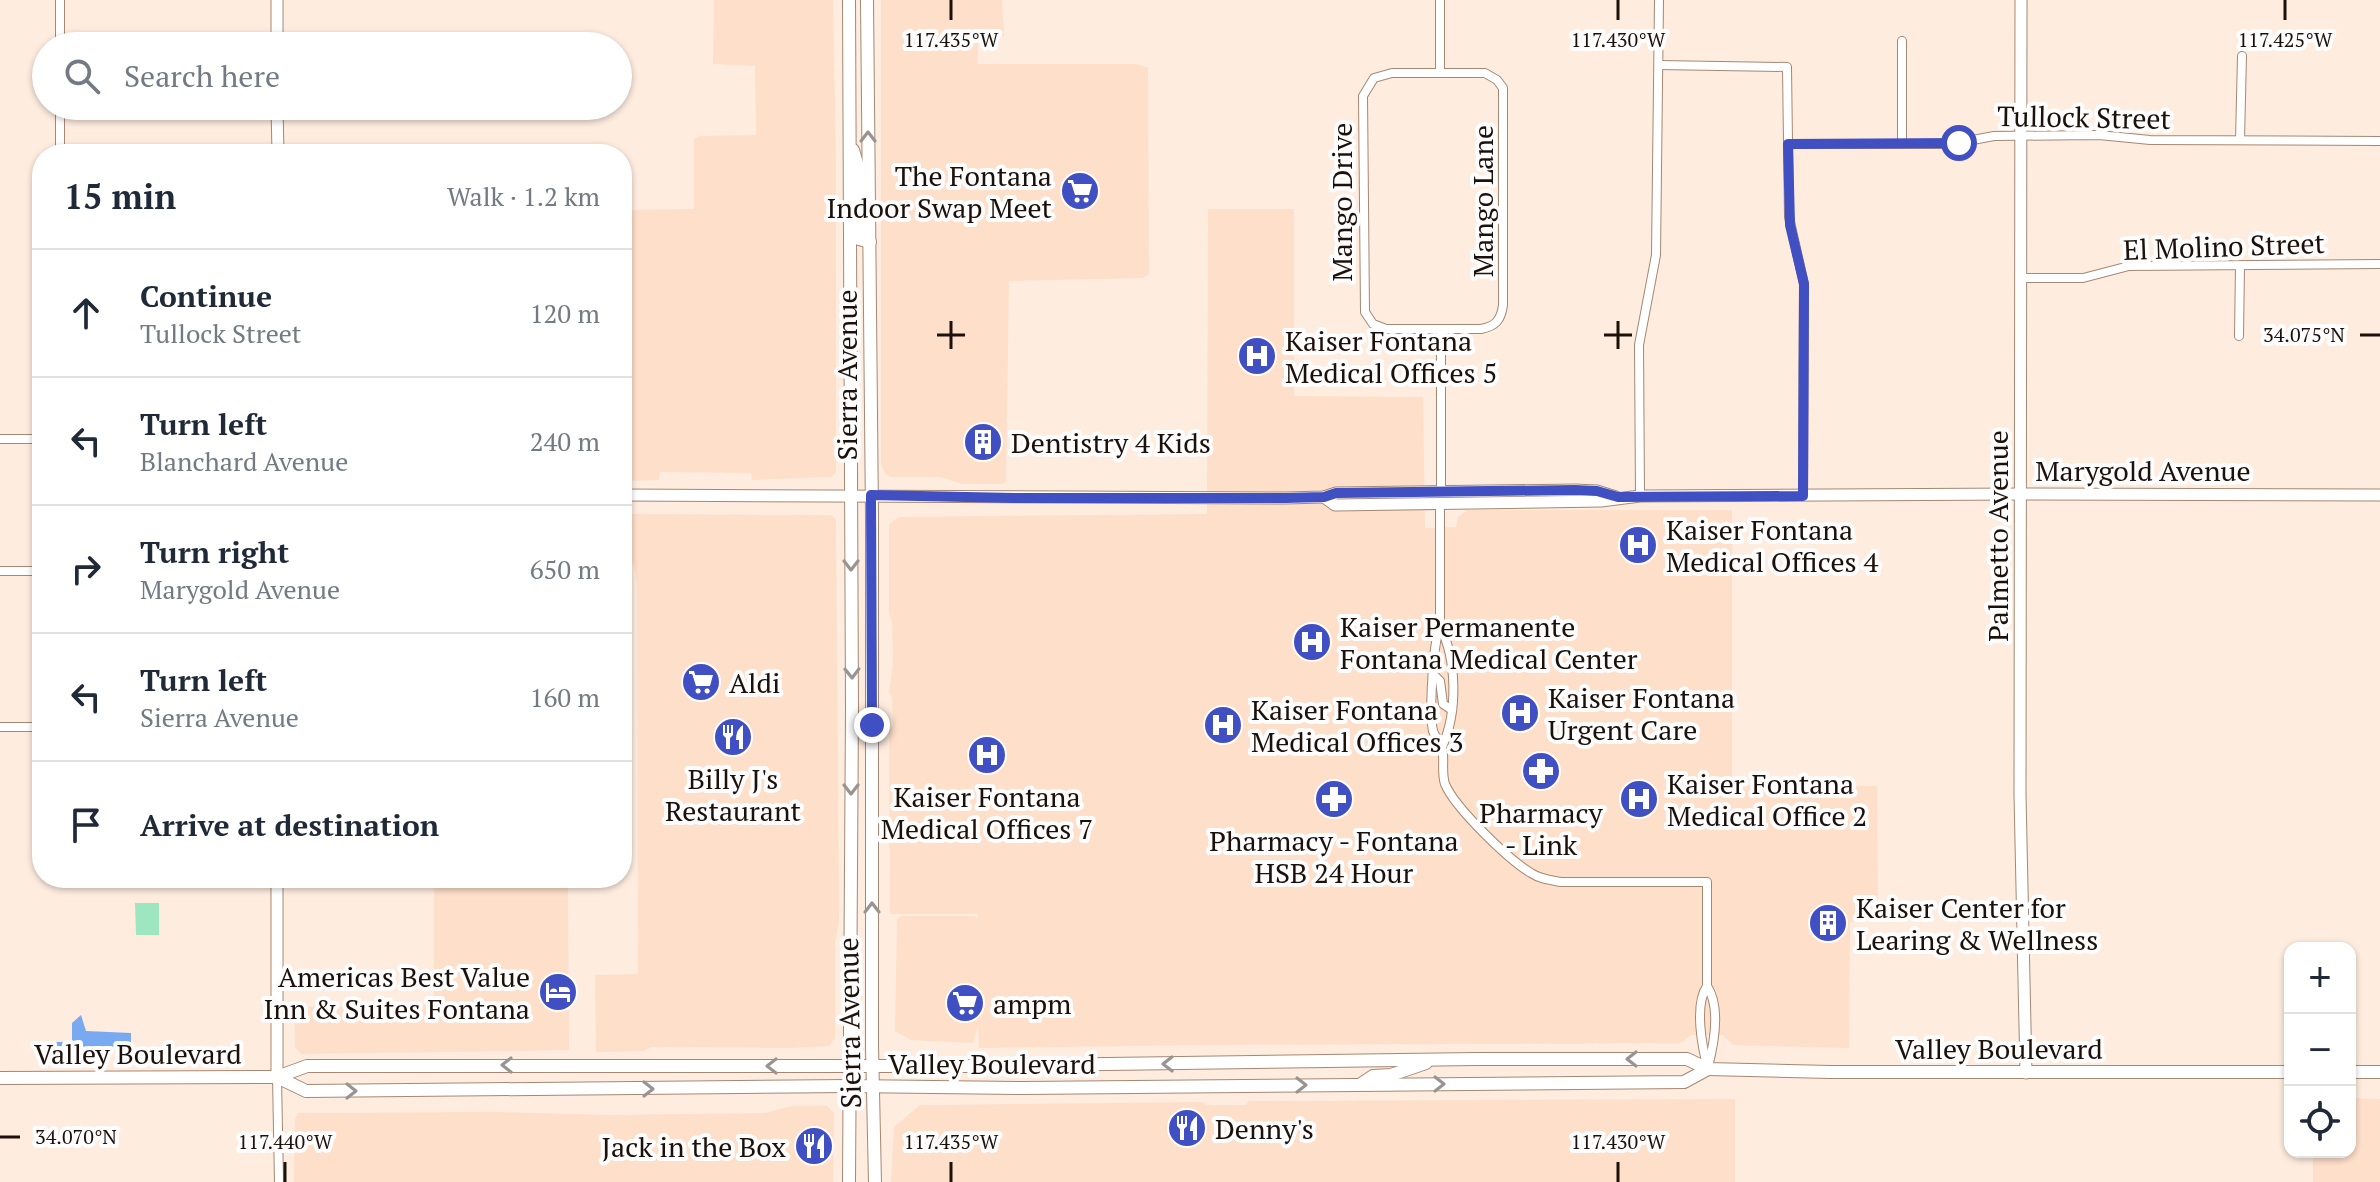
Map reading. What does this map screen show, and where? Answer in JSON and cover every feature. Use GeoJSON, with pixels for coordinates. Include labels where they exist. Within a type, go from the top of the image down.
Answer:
{"type":"FeatureCollection","features":[{"type":"Feature","properties":{"kind":"main road","name":"Sierra Avenue"},"geometry":{"type":"LineString","coordinates":[[849,0],[849,1182]]}},
{"type":"Feature","properties":{"kind":"main road","name":"Sierra Avenue"},"geometry":{"type":"LineString","coordinates":[[867,0],[875,1182]]}},
{"type":"Feature","properties":{"kind":"main road"},"geometry":{"type":"LineString","coordinates":[[849,139],[858,167],[859,239],[870,242]]}},
{"type":"Feature","properties":{"kind":"main road"},"geometry":{"type":"LineString","coordinates":[[1360,1085],[1373,1076],[1391,1075],[1437,1059]]}},
{"type":"Feature","properties":{"kind":"main road","name":"Valley Boulevard"},"geometry":{"type":"LineString","coordinates":[[0,1078],[277,1077],[307,1066],[873,1066],[1437,1059],[1687,1059],[1708,1069],[2284,1072]]}},
{"type":"Feature","properties":{"kind":"main road","name":"Valley Boulevard"},"geometry":{"type":"LineString","coordinates":[[277,1077],[306,1091],[849,1086],[1023,1088],[1684,1082],[1708,1069]]}},
{"type":"Feature","properties":{"kind":"main road"},"geometry":{"type":"LineString","coordinates":[[2356,1072],[2380,1072]]}},
{"type":"Feature","properties":{"kind":"street"},"geometry":{"type":"LineString","coordinates":[[60,0],[60,32]]}},
{"type":"Feature","properties":{"kind":"street"},"geometry":{"type":"LineString","coordinates":[[277,0],[277,32]]}},
{"type":"Feature","properties":{"kind":"street"},"geometry":{"type":"LineString","coordinates":[[1440,0],[1440,73]]}},
{"type":"Feature","properties":{"kind":"street"},"geometry":{"type":"LineString","coordinates":[[1640,496],[1639,345],[1656,255],[1659,0]]}},
{"type":"Feature","properties":{"kind":"street","name":"Palmetto Avenue"},"geometry":{"type":"LineString","coordinates":[[2021,0],[2020,795],[2026,1073]]}},
{"type":"Feature","properties":{"kind":"street"},"geometry":{"type":"LineString","coordinates":[[1902,41],[1902,144]]}},
{"type":"Feature","properties":{"kind":"street"},"geometry":{"type":"LineString","coordinates":[[2240,140],[2242,56]]}},
{"type":"Feature","properties":{"kind":"street"},"geometry":{"type":"LineString","coordinates":[[1659,65],[1787,67],[1790,225],[1804,284],[1803,496]]}},
{"type":"Feature","properties":{"kind":"street","name":"Mango Drive"},"geometry":{"type":"LineString","coordinates":[[1440,73],[1382,75],[1371,81],[1365,91],[1363,254],[1365,312],[1373,324],[1386,329],[1441,329]]}},
{"type":"Feature","properties":{"kind":"street","name":"Mango Lane"},"geometry":{"type":"LineString","coordinates":[[1440,73],[1485,73],[1497,80],[1504,92],[1503,311],[1496,324],[1489,327],[1441,329]]}},
{"type":"Feature","properties":{"kind":"street"},"geometry":{"type":"LineString","coordinates":[[60,120],[60,144]]}},
{"type":"Feature","properties":{"kind":"street"},"geometry":{"type":"LineString","coordinates":[[277,120],[278,144]]}},
{"type":"Feature","properties":{"kind":"street","name":"Tullock Street"},"geometry":{"type":"LineString","coordinates":[[1788,144],[1951,144],[1984,137],[2099,135],[2150,140],[2380,141]]}},
{"type":"Feature","properties":{"kind":"street","name":"El Molino Street"},"geometry":{"type":"LineString","coordinates":[[2023,278],[2083,278],[2129,266],[2380,264]]}},
{"type":"Feature","properties":{"kind":"street"},"geometry":{"type":"LineString","coordinates":[[2239,336],[2240,266]]}},
{"type":"Feature","properties":{"kind":"street"},"geometry":{"type":"LineString","coordinates":[[1441,329],[1441,491]]}},
{"type":"Feature","properties":{"kind":"street"},"geometry":{"type":"LineString","coordinates":[[0,439],[32,439]]}},
{"type":"Feature","properties":{"kind":"street"},"geometry":{"type":"LineString","coordinates":[[1324,497],[1409,497],[1440,505],[1466,497],[1553,497],[1575,490]]}},
{"type":"Feature","properties":{"kind":"street","name":"Marygold Avenue"},"geometry":{"type":"LineString","coordinates":[[632,495],[1324,497],[1336,493],[1575,490],[1597,491],[1618,497]]}},
{"type":"Feature","properties":{"kind":"street","name":"Marygold Avenue"},"geometry":{"type":"LineString","coordinates":[[1440,505],[1601,501],[1640,496],[2380,495]]}},
{"type":"Feature","properties":{"kind":"street"},"geometry":{"type":"LineString","coordinates":[[1440,505],[1440,626],[1452,663],[1452,710],[1449,732],[1442,747],[1443,777],[1452,796],[1492,840],[1524,869],[1539,878],[1561,882],[1707,882],[1707,986],[1714,996],[1714,1045],[1708,1069]]}},
{"type":"Feature","properties":{"kind":"street"},"geometry":{"type":"LineString","coordinates":[[0,571],[32,571]]}},
{"type":"Feature","properties":{"kind":"street"},"geometry":{"type":"LineString","coordinates":[[1440,626],[1433,674],[1433,732],[1442,747]]}},
{"type":"Feature","properties":{"kind":"street"},"geometry":{"type":"LineString","coordinates":[[1433,674],[1440,681],[1443,704],[1452,710]]}},
{"type":"Feature","properties":{"kind":"street"},"geometry":{"type":"LineString","coordinates":[[0,727],[32,727]]}},
{"type":"Feature","properties":{"kind":"street"},"geometry":{"type":"LineString","coordinates":[[277,888],[279,1182]]}},
{"type":"Feature","properties":{"kind":"shaded area"},"geometry":{"type":"Polygon","coordinates":[[[714,0],[833,0],[836,473],[831,477],[752,480],[751,473],[660,472],[659,480],[632,481],[632,210],[694,209],[694,139],[700,136],[756,135],[755,66],[713,64],[714,0]]]}},
{"type":"Feature","properties":{"kind":"shaded area"},"geometry":{"type":"Polygon","coordinates":[[[881,0],[1002,0],[1004,36],[978,36],[978,64],[1136,64],[1148,68],[1149,274],[1143,278],[1009,281],[1006,482],[1002,484],[962,484],[941,477],[891,477],[885,474],[881,464],[881,0]]]}},
{"type":"Feature","properties":{"kind":"shaded area","name":"Kaiser Permanente Fontana Medical Center"},"geometry":{"type":"Polygon","coordinates":[[[1208,209],[1294,209],[1294,396],[1423,397],[1425,528],[1456,527],[1458,517],[1468,510],[1732,510],[1732,785],[1877,786],[1878,921],[1850,922],[1849,1048],[1733,1045],[1723,1035],[1691,1035],[1681,1043],[979,1048],[978,1025],[973,1043],[911,1040],[895,1031],[897,919],[901,916],[975,916],[977,920],[978,914],[890,914],[889,730],[893,725],[892,696],[889,693],[893,663],[889,613],[889,524],[899,517],[1207,514],[1208,209]]]}},
{"type":"Feature","properties":{"kind":"shaded area"},"geometry":{"type":"Polygon","coordinates":[[[632,514],[831,515],[836,519],[839,921],[835,943],[835,1037],[830,1046],[651,1047],[644,1051],[596,1052],[595,975],[638,974],[637,585],[632,514]]]}},
{"type":"Feature","properties":{"kind":"shaded area"},"geometry":{"type":"Polygon","coordinates":[[[434,888],[568,888],[569,1050],[301,1054],[295,1047],[294,1009],[298,1007],[434,1005],[434,888]]]}},
{"type":"Feature","properties":{"kind":"shaded area"},"geometry":{"type":"Polygon","coordinates":[[[2356,1098],[2380,1099],[2380,1182],[2313,1182],[2313,1158],[2356,1158],[2356,1098]]]}},
{"type":"Feature","properties":{"kind":"shaded area"},"geometry":{"type":"Polygon","coordinates":[[[1735,1099],[1735,1182],[891,1182],[894,1127],[920,1105],[1735,1099]]]}},
{"type":"Feature","properties":{"kind":"shaded area"},"geometry":{"type":"Polygon","coordinates":[[[792,1106],[827,1106],[834,1113],[833,1182],[294,1182],[295,1119],[298,1113],[765,1113],[792,1106]]]}},
{"type":"Feature","properties":{"kind":"green space"},"geometry":{"type":"Polygon","coordinates":[[[135,903],[159,903],[159,935],[136,935],[135,903]]]}},
{"type":"Feature","properties":{"kind":"water"},"geometry":{"type":"Polygon","coordinates":[[[81,1015],[86,1031],[131,1033],[131,1047],[34,1046],[33,1042],[72,1042],[72,1023],[81,1015]]]}},
{"type":"Feature","properties":{"kind":"place","name":"The Fontana Indoor Swap Meet"},"geometry":{"type":"Point","coordinates":[1080,191]}},
{"type":"Feature","properties":{"kind":"place","name":"Kaiser Fontana Medical Offices 5"},"geometry":{"type":"Point","coordinates":[1257,356]}},
{"type":"Feature","properties":{"kind":"place","name":"Dentistry 4 Kids"},"geometry":{"type":"Point","coordinates":[983,442]}},
{"type":"Feature","properties":{"kind":"place","name":"Kaiser Fontana Medical Offices 4"},"geometry":{"type":"Point","coordinates":[1638,545]}},
{"type":"Feature","properties":{"kind":"place","name":"Kaiser Permanente Fontana Medical Center"},"geometry":{"type":"Point","coordinates":[1312,642]}},
{"type":"Feature","properties":{"kind":"place","name":"Aldi"},"geometry":{"type":"Point","coordinates":[701,682]}},
{"type":"Feature","properties":{"kind":"place","name":"Kaiser Fontana Urgent Care"},"geometry":{"type":"Point","coordinates":[1520,713]}},
{"type":"Feature","properties":{"kind":"place","name":"Kaiser Fontana Medical Offices 3"},"geometry":{"type":"Point","coordinates":[1223,725]}},
{"type":"Feature","properties":{"kind":"place","name":"Billy J's Restaurant"},"geometry":{"type":"Point","coordinates":[733,737]}},
{"type":"Feature","properties":{"kind":"place","name":"Kaiser Fontana Medical Offices 7"},"geometry":{"type":"Point","coordinates":[987,755]}},
{"type":"Feature","properties":{"kind":"place","name":"Pharmacy - Link"},"geometry":{"type":"Point","coordinates":[1541,771]}},
{"type":"Feature","properties":{"kind":"place","name":"Pharmacy - Fontana HSB 24 Hour"},"geometry":{"type":"Point","coordinates":[1334,799]}},
{"type":"Feature","properties":{"kind":"place","name":"Kaiser Fontana Medical Office 2"},"geometry":{"type":"Point","coordinates":[1639,799]}},
{"type":"Feature","properties":{"kind":"place","name":"Kaiser Center for Learing & Wellness"},"geometry":{"type":"Point","coordinates":[1828,923]}},
{"type":"Feature","properties":{"kind":"place","name":"Americas Best Value Inn & Suites Fontana"},"geometry":{"type":"Point","coordinates":[558,992]}},
{"type":"Feature","properties":{"kind":"place","name":"ampm"},"geometry":{"type":"Point","coordinates":[965,1003]}},
{"type":"Feature","properties":{"kind":"place","name":"Denny's"},"geometry":{"type":"Point","coordinates":[1187,1128]}},
{"type":"Feature","properties":{"kind":"place","name":"Jack in the Box"},"geometry":{"type":"Point","coordinates":[814,1146]}},
{"type":"Feature","properties":{"kind":"route"},"geometry":{"type":"LineString","coordinates":[[872,725],[871,495],[1285,498],[1324,497],[1336,493],[1575,490],[1597,491],[1618,497],[1803,496],[1804,284],[1790,225],[1788,144],[1959,143]]}}]}
